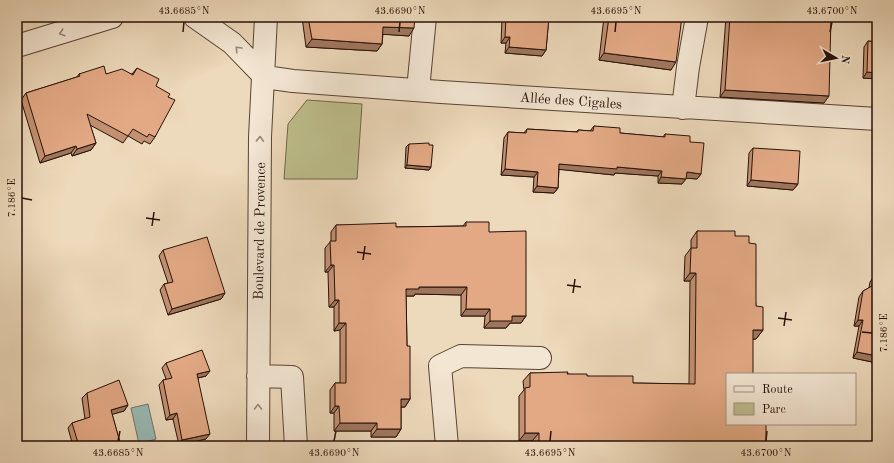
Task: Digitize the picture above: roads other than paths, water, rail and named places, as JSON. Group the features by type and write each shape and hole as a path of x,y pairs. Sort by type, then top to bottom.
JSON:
{"street":[{"path":"17,46 112,17"},
{"path":"195,17 232,43 265,77"},
{"name":"Boulevard de Provence","path":"258,446 260,137 265,77 266,17"},
{"path":"418,90 425,17"},
{"path":"683,108 688,67 698,17"},
{"name":"Allée des Cigales","path":"265,77 418,90 683,108 877,119"},
{"path":"447,446 440,366 461,356 540,358"},
{"path":"258,376 292,377 296,446"}],"water":[{"path":"148,404 156,439 139,444 131,408"}]}
